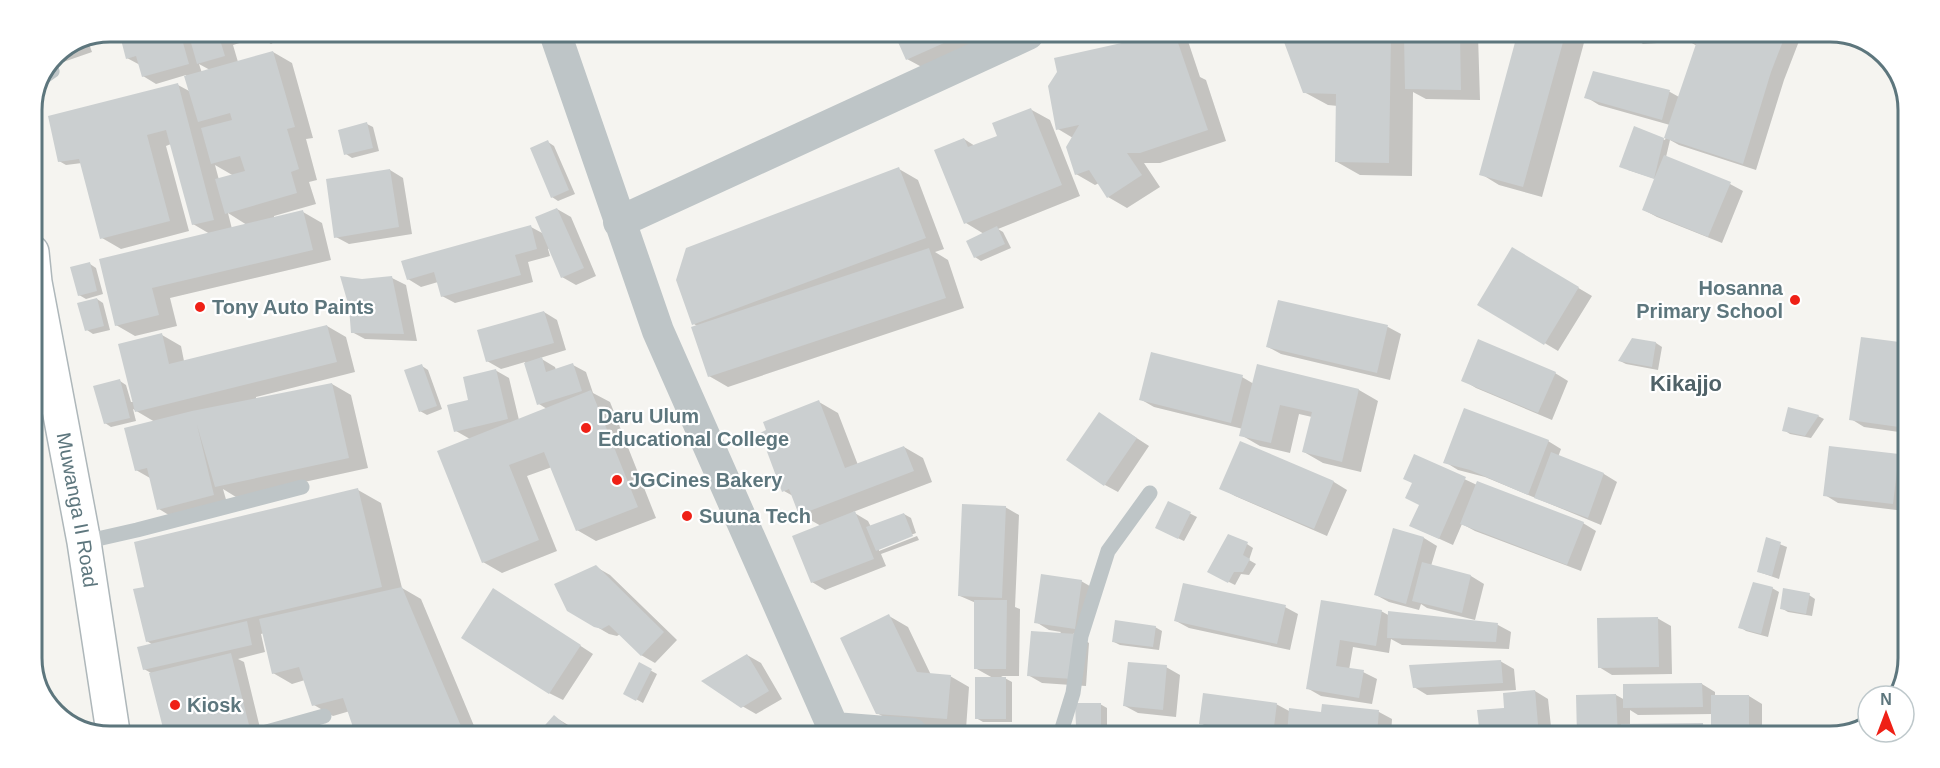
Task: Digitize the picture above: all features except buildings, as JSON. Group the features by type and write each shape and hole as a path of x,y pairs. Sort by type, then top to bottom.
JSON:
{"street":[{"path":"558,42 658,331 833,726"},
{"path":"619,222 1011,42"},
{"name":"Muwanga II Road","path":"42,320 84,542 111,726"}],"lane":[{"path":"84,542 302,487"},
{"path":"1063,726 1073,693 1081,636 1108,551 1150,493"},
{"path":"288,726 324,716"}],"place":[{"name":"Hosanna Primary School","path":"1795,300"},
{"name":"Tony Auto Paints","path":"200,307"},
{"name":"Daru Ulum Educational College","path":"586,428"},
{"name":"JGCines Bakery","path":"617,480"},
{"name":"Suuna Tech","path":"687,516"},
{"name":"Kiosk","path":"175,705"}],"district":[{"name":"Kikajjo","path":"1686,383"}]}
